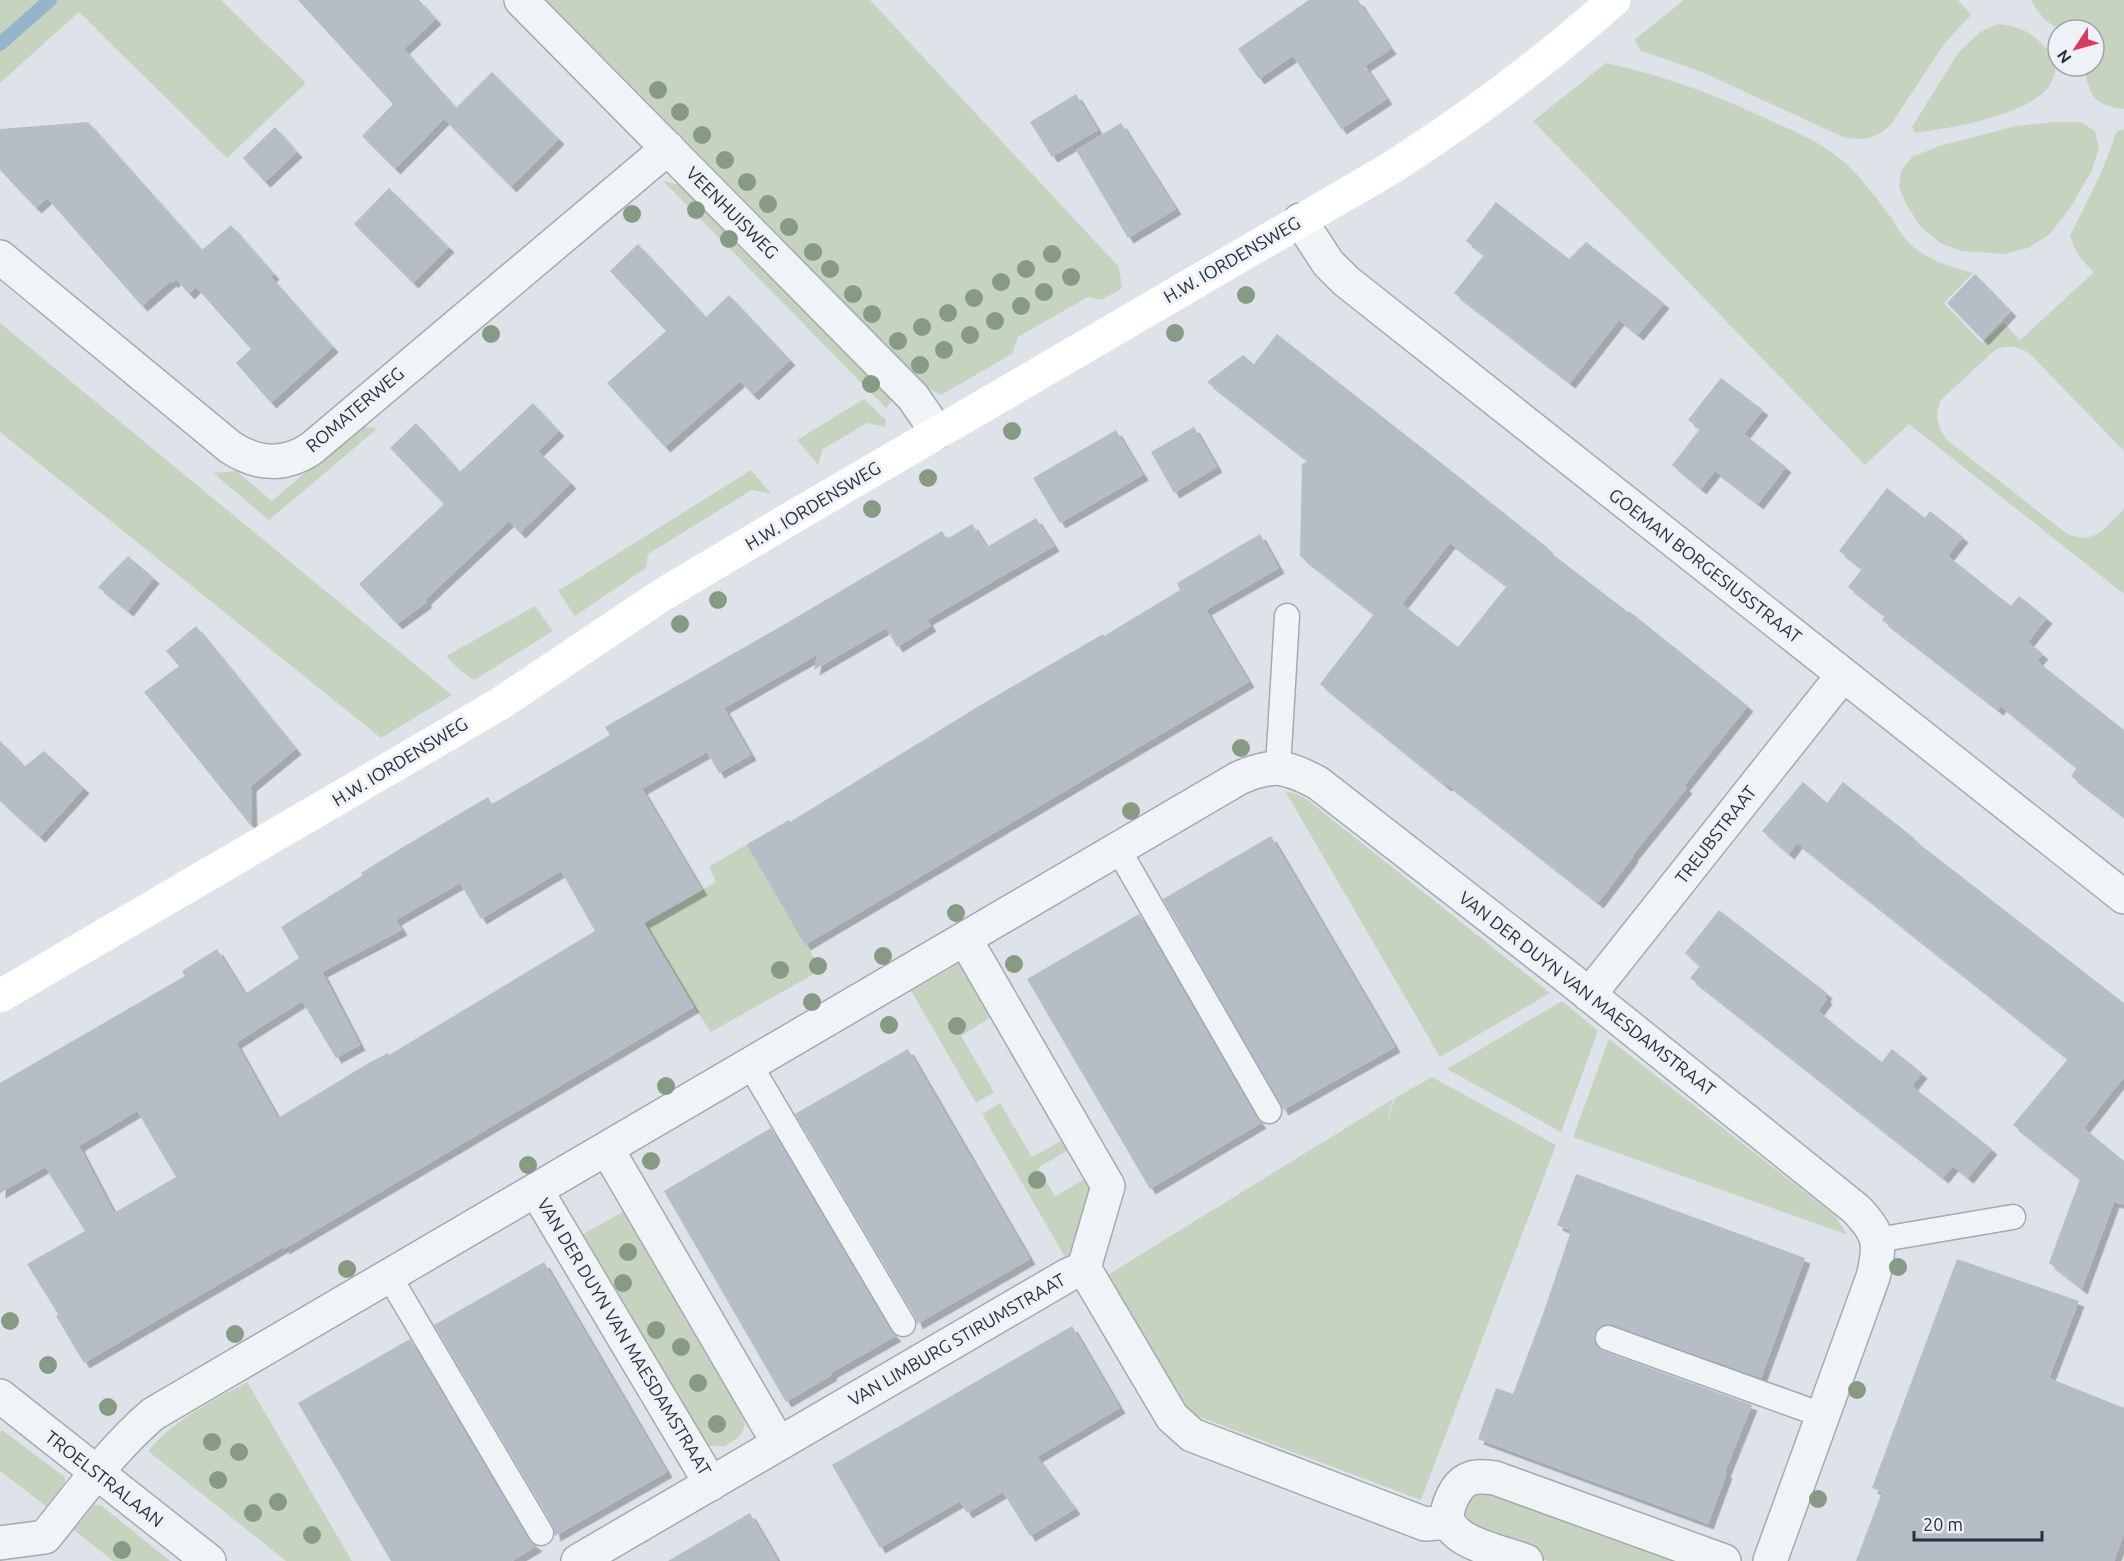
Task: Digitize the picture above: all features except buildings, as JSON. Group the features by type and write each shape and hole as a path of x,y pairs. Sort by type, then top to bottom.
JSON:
{"main road":[{"name":"H.W. IORDENSWEG","path":"0,996 501,703 662,596 937,432 1391,168 1455,127 1518,81 1614,0"}],"street":[{"name":"VEENHUISWEG","path":"521,0 913,397 937,432"},
{"name":"ROMATERWEG","path":"0,257 241,454 262,462 285,461 312,448 668,148"},
{"name":"GOEMAN BORGESIUSSTRAAT","path":"1300,220 1328,263 1346,281 2124,897"},
{"name":"TREUBSTRAAT","path":"1589,995 1842,675"},
{"name":"VAN DER DUYN VAN MAESDAMSTRAAT","path":"0,1543 45,1537 97,1473 153,1414 1239,778 1260,768 1278,768 1298,772 1318,783 1589,995 1856,1209 1871,1224 1877,1240"},
{"path":"965,939 1108,1186 1083,1268"},
{"path":"607,1149 779,1444"},
{"name":"VAN DER DUYN VAN MAESDAMSTRAAT","path":"536,1190 711,1484"},
{"path":"1770,1561 1873,1277 1877,1259 1877,1240"},
{"name":"VAN LIMBURG STIRUMSTRAAT","path":"578,1561 1083,1268 1172,1417 1192,1435 1425,1524 1448,1522"},
{"name":"TROELSTRALAAN","path":"0,1396 209,1561"},
{"path":"1526,1561 1457,1534 1448,1522 1448,1511 1457,1488 1467,1480 1480,1477 1495,1478 1724,1561"}],"lane":[{"path":"1278,768 1287,616"},
{"path":"1118,849 1269,1111"},
{"path":"750,1065 903,1324"},
{"path":"1877,1240 2013,1217"},
{"path":"389,1276 541,1533"},
{"path":"1608,1338 1822,1415"}],"green space":[{"path":"0,0 221,0 306,83 227,158 79,12 0,83"},
{"path":"540,0 870,0 1119,267 1122,288 1102,300 1088,297 1018,337 1012,354 941,395 920,384"},
{"path":"1684,0 1958,0 1971,15 1944,44 1890,126 1873,137 1857,139 1843,137 1702,72 1641,51 1634,40"},
{"path":"2031,0 2124,0 2124,109 2105,105 2094,97 2086,78 2106,78 2106,18 2046,18 2046,20"},
{"path":"1998,24 2014,27 2037,39 2046,48 2046,78 2053,78 2049,87 2022,107 2004,114 1986,120 1915,133 1912,127 1958,53 1980,32"},
{"path":"1606,63 1650,74 1715,96 1801,135 1831,152 1861,179 1915,248 1938,262 1973,273 1944,303 1982,343 2004,323 2020,340 2094,272 2079,256 2070,236 2102,171 2117,131 2124,129 2124,451 2029,353 2012,347 1995,350 1941,400 1937,416 1947,440 2066,533 2084,538 2091,536 2105,528 2124,509 2124,594 1909,424 1865,465 1533,121"},
{"path":"2080,122 2095,131 2099,148 2092,170 2072,205 2050,234 2028,248 2004,254 1961,251 1940,243 1920,226 1899,188 1901,171 1912,157 1939,146 2016,126"},
{"path":"663,181 677,184 688,190 888,394 891,402 886,408"},
{"path":"0,323 452,695 381,738 0,432"},
{"path":"864,399 886,420 886,427 867,423 823,449 818,465 797,440"},
{"path":"359,426 378,428 269,520 213,473 236,471 272,501"},
{"path":"751,470 771,494 752,490 648,554 646,568 575,616 558,591"},
{"path":"535,606 553,631 474,680 446,656"},
{"path":"1285,791 1297,794 1309,801 1550,993 1440,1057"},
{"path":"749,843 821,970 711,1032 635,909 684,900 716,882 709,867"},
{"path":"959,963 991,1017 961,1036 994,1092 976,1103 906,982 920,986"},
{"path":"1562,1001 1598,1031 1561,1132 1447,1069"},
{"path":"1609,1039 1834,1215 1848,1235 1573,1137"},
{"path":"1432,1077 1556,1145 1421,1500 1189,1413 1106,1276 1393,1099 1386,1125 1395,1098"},
{"path":"1000,1103 1032,1157 1063,1140 1068,1150 1038,1168 1055,1196 1085,1179 1091,1189 1074,1252 1065,1257 982,1114"},
{"path":"626,1210 743,1410 745,1425 739,1437 725,1446 708,1446 695,1438 578,1237"},
{"path":"247,1382 352,1561 286,1561 148,1451 182,1420"},
{"path":"2,1430 65,1477 65,1486 47,1507 0,1471 0,1432"},
{"path":"1486,1490 1692,1561 1548,1561 1482,1537 1466,1522 1464,1513 1469,1502 1476,1494"},
{"path":"94,1505 101,1505 170,1561 113,1561 74,1530"}],"waterway":[{"path":"0,44 50,0"}]}
